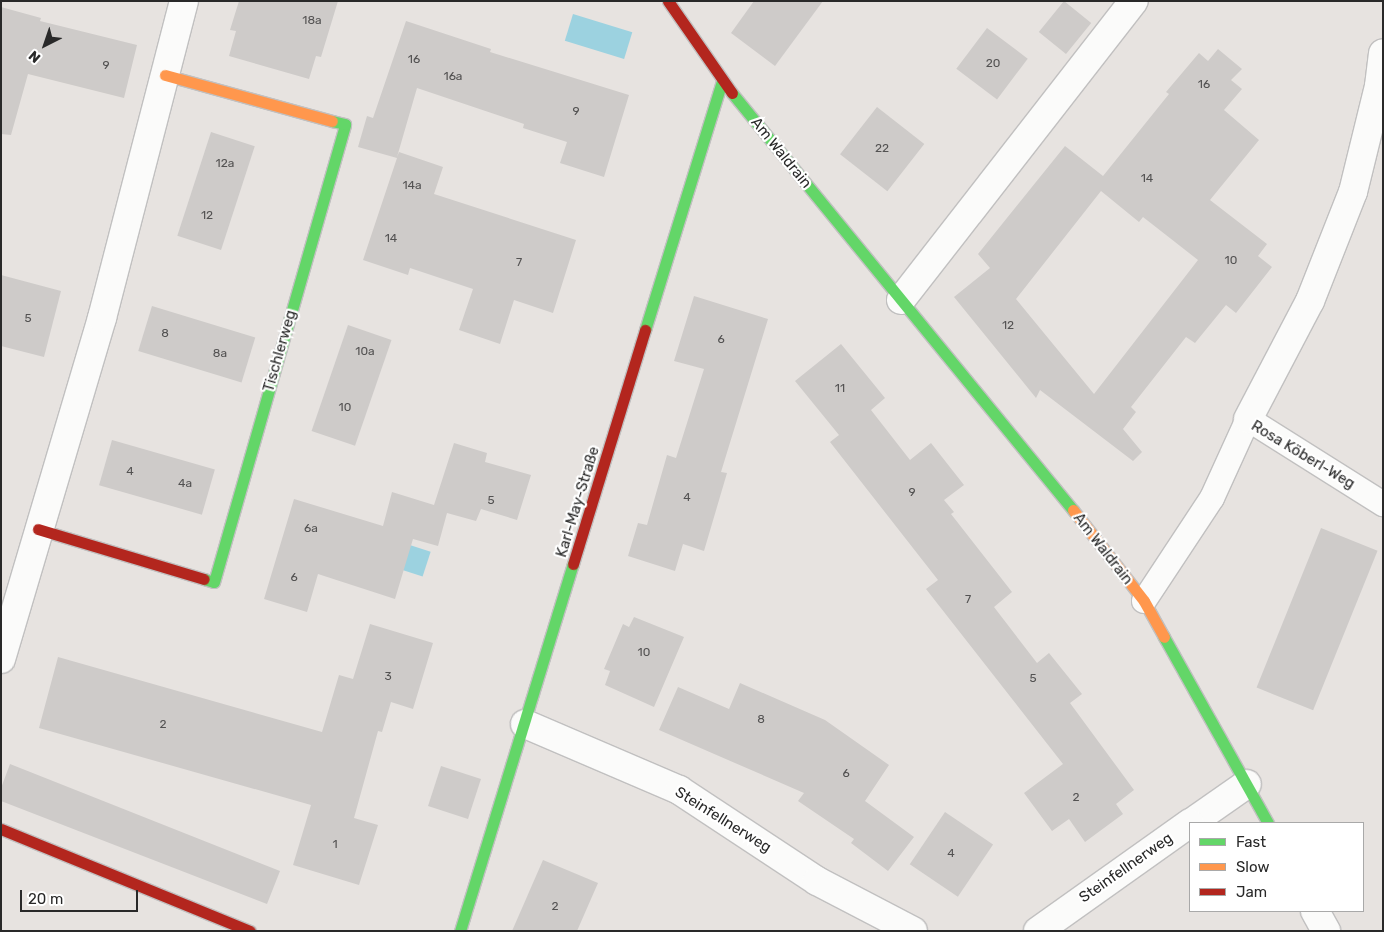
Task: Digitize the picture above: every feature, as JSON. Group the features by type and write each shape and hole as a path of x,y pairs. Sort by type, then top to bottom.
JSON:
{"street":[{"path":"1,658 102,318 184,1"},
{"name":"Am Waldrain","path":"668,1 722,81 1089,529 1144,601 1267,822"},
{"path":"901,300 1134,1"},
{"path":"1248,419 1310,301 1353,192 1379,86 1383,53"},
{"name":"Tischlerweg","path":"38,529 214,582 345,124 165,75"},
{"name":"Karl-May-Straße","path":"460,931 722,81"},
{"name":"Steinfellnerweg","path":"525,724 679,790 817,881 913,931"},
{"name":"Steinfellnerweg","path":"1191,822 1246,784"},
{"name":"Steinfellnerweg","path":"1038,931 1189,824"},
{"path":"1,829 250,931"},
{"path":"1316,912 1326,931"}],"lane":[{"name":"Rosa Köberl-Weg","path":"1144,601 1212,498 1248,419 1383,504"}],"water":[{"path":"573,14 632,32 624,59 565,41"},
{"path":"385,537 431,552 423,577 377,562"}],"building":[{"path":"239,1 338,1 321,57 316,56 309,79 229,56 236,31 230,30"},
{"path":"754,1 823,1 775,66 731,33"},
{"path":"1064,1 1091,23 1066,54 1039,32"},
{"path":"1,7 41,18 40,21 137,45 124,98 28,74 11,135 1,134"},
{"path":"406,21 491,49 490,52 629,95 604,177 560,163 567,142 523,128 524,124 417,88 397,157 399,152 443,167 434,194 576,240 553,313 514,300 500,344 459,330 473,289 410,268 408,275 363,260 397,158 358,147 367,116 373,118"},
{"path":"987,28 1028,59 997,99 956,69"},
{"path":"1218,49 1242,69 1231,80 1242,89 1224,110 1259,140 1210,200 1267,244 1258,256 1272,267 1236,313 1226,305 1195,343 1186,337 1131,407 1136,412 1123,429 1142,452 1133,461 1040,390 1036,398 954,297 990,268 978,254 1065,146 1103,176 1169,94 1166,92 1199,53 1208,61","holes":["1101,191 1139,222 1143,217 1198,260 1094,394 1016,299"]},
{"path":"877,107 924,144 887,191 840,154"},
{"path":"211,132 255,146 221,250 177,236"},
{"path":"1,275 61,291 44,357 1,346"},
{"path":"694,296 768,319 721,472 727,473 704,551 683,544 675,571 628,556 638,523 647,525 667,455 676,458 704,369 674,361"},
{"path":"152,306 255,338 242,383 138,351"},
{"path":"348,325 391,340 355,446 312,431"},
{"path":"841,344 885,398 871,410 910,460 931,443 964,485 944,500 954,512 951,514 1012,592 994,607 1037,663 1049,653 1082,694 1070,703 1134,790 1116,804 1123,814 1085,842 1069,819 1052,831 1024,793 1063,764 926,589 938,580 830,442 839,435 795,381"},
{"path":"112,440 215,469 202,515 99,485"},
{"path":"454,443 487,453 485,462 531,475 517,520 481,509 476,521 447,513 438,546 413,539 395,599 318,574 307,612 264,599 294,499 383,526 392,492 434,505"},
{"path":"1321,528 1378,551 1313,710 1257,687"},
{"path":"634,617 684,637 654,707 605,685 610,671 604,669 623,624 629,627"},
{"path":"370,624 433,643 413,709 391,702 382,732 378,731 354,818 378,825 359,885 293,865 311,805 39,728 58,657 322,732 339,675 353,679"},
{"path":"740,683 825,720 889,765 865,801 914,837 888,871 851,843 854,839 798,801 804,793 659,730 678,687 729,709"},
{"path":"10,764 280,871 267,904 1,801 1,788"},
{"path":"441,766 481,779 468,819 428,806"},
{"path":"945,812 993,844 958,897 910,864"},
{"path":"543,860 598,883 577,931 512,931"}],"traffic: fast":[{"path":"645,330 722,81"},
{"path":"732,93 1073,510"},
{"path":"204,579 214,582 345,124 332,121"},
{"path":"460,931 573,564"},
{"path":"1164,637 1267,822"}],"traffic: slow":[{"path":"165,75 332,121"},
{"path":"1073,510 1144,601 1164,637"}],"traffic: jam":[{"path":"668,1 732,93"},
{"path":"573,564 645,330"},
{"path":"38,529 204,579"},
{"path":"1,829 250,931"}]}
